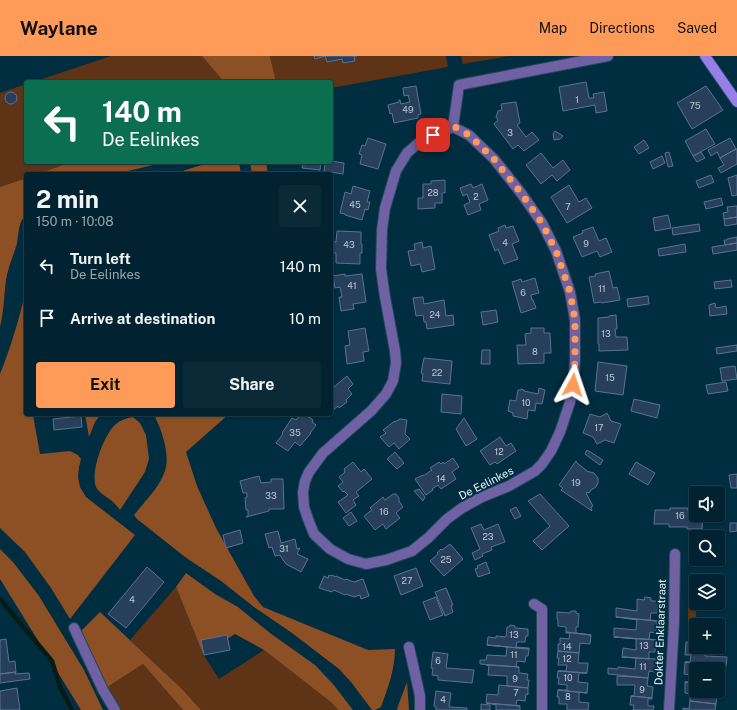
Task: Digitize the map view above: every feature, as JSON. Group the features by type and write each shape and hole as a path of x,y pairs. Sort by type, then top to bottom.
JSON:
{"street":[{"path":"453,126 459,85 608,56"},
{"path":"705,56 737,102"},
{"name":"De Eelinkes","path":"453,126 469,135 494,159 542,223 556,251 570,292 575,320 575,360 570,402 560,432 551,451 535,471 509,486 482,497 462,508 447,518 428,538 412,551 386,560 366,564 348,559 330,550 314,534 304,507 303,492 305,481 309,472 323,453 371,411 386,394 393,381 396,363 395,351 385,298 382,269 382,230 385,208 396,171 407,152 422,139 453,126"},
{"name":"Dokter Enklaarstraat","path":"669,710 674,623 675,554"},
{"path":"534,604 542,608 542,710"},
{"path":"74,628 103,690 116,710"},
{"path":"409,647 420,696 420,710"}],"shaded area":[{"path":"111,56 202,56 222,80 39,80"},
{"path":"202,56 270,56 276,80 222,80"},
{"path":"270,56 446,56 448,67 333,88 333,80 276,80"},
{"path":"461,56 509,56 463,64"},
{"path":"24,85 24,164 65,164 43,172 24,172 24,179 0,187 0,93"},
{"path":"65,164 158,164 124,172 43,172"},
{"path":"205,164 239,164 241,172 179,172"},
{"path":"250,164 266,164 268,172 252,172"},
{"path":"24,179 24,216 20,224 17,243 7,275 0,327 0,187"},
{"path":"24,299 24,416 33,416 40,454 70,451 78,455 81,459 78,477 80,487 86,497 135,535 70,619 51,588 25,552 0,528 0,374"},
{"path":"85,416 100,416 95,422 89,437"},
{"path":"155,416 227,416 186,452 197,486 216,528 254,596 263,607 368,650 395,649 389,686 381,707 372,710 339,669 221,581 185,557 137,519 134,515 159,483 165,471 167,456 161,431"},
{"path":"133,417 140,423 146,435 149,459 145,472 120,510 112,501 97,489 95,472 99,454 111,429 120,421"},
{"path":"0,549 13,562 39,596 84,670 103,710 81,710 0,579"},
{"path":"186,573 215,594 238,607 270,633 315,665 333,684 353,710 338,710 332,703 264,650 235,634 203,654 176,587"},
{"path":"176,587 203,654 219,679 264,650 332,703 338,710 201,710 182,689 130,640"},
{"path":"689,598 689,610 696,610 696,618 689,618 688,630"},
{"path":"100,612 182,689 201,710 183,710 143,664 103,690 80,632"},
{"path":"143,664 183,710 118,710 106,688"},
{"path":"407,682 409,710 397,710 398,706"}],"building":[{"path":"314,56 325,56 315,59"},
{"path":"325,56 354,56 355,61 343,63 342,59 327,62"},
{"path":"586,82 589,98 594,98 593,94 604,92 607,111 596,113 595,105 563,111 559,87"},
{"path":"416,86 421,114 418,115 418,118 394,123 392,113 390,114 388,105 399,102 399,100 401,104 410,102 408,95 404,96 403,88"},
{"path":"706,86 723,110 692,129 677,103"},
{"path":"9,92 13,92 17,98 13,104 9,104 5,100 5,96"},
{"path":"516,102 520,123 517,125 526,137 532,132 539,140 524,151 518,145 513,149 494,124 498,120 496,117 498,111 502,110 501,104"},
{"path":"706,129 715,144 693,156 685,141"},
{"path":"555,131 563,136 560,139 554,140 553,134"},
{"path":"368,138 386,144 378,169 360,164 362,155 359,154 362,145 365,146"},
{"path":"730,138 736,149 720,158 717,152 711,156 708,150"},
{"path":"644,140 649,148 639,154 634,147"},
{"path":"736,149 737,164 721,173 718,168 724,165 720,158"},
{"path":"669,152 673,166 668,167 665,153"},
{"path":"701,152 705,158 697,162 693,156"},
{"path":"541,153 553,168 563,160 570,170 557,181 552,175 541,184 526,165"},
{"path":"662,156 665,163 653,169 650,162"},
{"path":"333,161 344,163 343,174 324,171 325,164 333,164"},
{"path":"303,164 321,164 320,170 302,168"},
{"path":"711,175 714,182 699,188 696,181"},
{"path":"737,175 737,195 732,196 728,178"},
{"path":"445,180 445,193 442,193 442,203 435,203 435,208 418,209 418,198 423,198 423,184 431,184 431,181"},
{"path":"471,184 473,188 482,184 488,200 479,204 481,210 468,215 464,205 470,202 467,194 463,196 460,188"},
{"path":"569,185 579,202 586,198 592,208 567,223 551,197"},
{"path":"353,186 370,191 367,202 370,202 368,210 365,209 362,220 340,213 345,192 351,194"},
{"path":"721,198 723,205 706,209 704,202"},
{"path":"737,206 737,217 724,219 723,213 728,212 727,207"},
{"path":"668,215 671,228 655,231 653,218"},
{"path":"737,217 737,224 725,226 724,219"},
{"path":"699,224 700,231 673,235 672,228"},
{"path":"505,225 506,228 513,226 519,241 512,244 518,259 504,264 498,249 495,251 489,235 499,231 498,228"},
{"path":"593,227 599,241 606,238 612,252 600,257 597,251 582,257 573,237 583,233 582,231"},
{"path":"337,231 361,232 362,253 360,253 360,264 336,263 336,253 333,253 333,242 336,242"},
{"path":"737,237 737,243 725,245 724,240"},
{"path":"422,242 423,248 431,246 435,269 422,272 420,264 411,266 408,251 415,250 414,244"},
{"path":"737,243 737,250 713,254 712,247"},
{"path":"685,244 686,252 659,256 658,249"},
{"path":"609,271 613,288 617,287 620,300 594,303 589,277"},
{"path":"345,274 345,276 362,274 366,302 353,304 354,309 341,311 339,297 342,297 340,287 335,288 333,276"},
{"path":"535,278 539,293 531,295 536,308 521,313 512,282 521,279 522,282"},
{"path":"731,280 732,287 715,289 714,282"},
{"path":"648,296 649,304 628,307 627,299"},
{"path":"423,297 424,304 444,300 446,316 453,315 454,325 427,329 423,315 416,316 413,298"},
{"path":"715,303 716,308 726,306 727,314 710,316 709,305"},
{"path":"496,310 498,322 483,325 481,312"},
{"path":"616,315 616,337 627,337 628,350 599,351 598,318"},
{"path":"365,328 369,351 363,352 364,361 347,364 345,346 350,345 348,331"},
{"path":"531,328 544,328 544,333 550,333 551,353 544,353 544,363 518,364 517,345 526,345 525,334 531,333"},
{"path":"737,345 737,351 717,354 716,348"},
{"path":"482,350 490,350 490,364 481,364"},
{"path":"424,358 452,361 450,384 422,381 423,374 421,373"},
{"path":"598,362 627,366 623,395 595,391"},
{"path":"735,366 737,379 722,381 720,368"},
{"path":"347,376 353,384 348,389 352,394 346,400 347,402 333,410 333,386 334,387"},
{"path":"726,382 728,391 708,394 706,385"},
{"path":"539,388 545,390 542,404 536,403 535,411 528,410 527,419 513,416 513,413 508,411 510,400 516,401 518,390 521,389 538,394"},
{"path":"442,394 462,396 461,414 441,412"},
{"path":"634,399 660,405 657,418 631,411"},
{"path":"607,413 611,421 621,424 614,443 605,440 597,444 593,437 583,433 590,414 600,417"},
{"path":"81,416 82,427 54,430 53,419"},
{"path":"299,416 307,416 313,420 312,422 316,425 300,446 295,442 288,451 276,443 292,418 296,420"},
{"path":"464,418 477,439 466,446 456,429"},
{"path":"400,419 407,420 405,434 410,439 399,449 394,443 389,447 380,437 386,433 383,430"},
{"path":"500,437 506,446 511,443 516,451 497,464 495,462 490,465 480,451"},
{"path":"587,450 603,460 600,465 585,454"},
{"path":"395,452 404,463 397,469 387,459"},
{"path":"453,458 459,467 452,472 456,479 441,489 438,485 426,495 415,479 432,470 430,468 439,462 441,464 443,462 444,464"},
{"path":"576,461 586,471 594,473 598,478 596,487 589,493 586,493 593,506 591,507 592,511 561,490 563,488 559,485"},
{"path":"353,462 361,472 364,469 372,479 356,492 359,496 353,500 356,505 346,513 338,502 348,495 338,486 343,482 339,477 345,472 344,469"},
{"path":"636,462 655,473 648,485 629,474"},
{"path":"737,474 737,488 731,488 729,475"},
{"path":"259,476 261,483 271,482 271,479 283,479 284,509 269,509 269,511 246,517 248,516 245,498 247,497 247,493 243,493 240,481"},
{"path":"419,489 425,497 423,501 414,491"},
{"path":"393,494 396,494 403,507 396,513 400,518 386,529 383,524 375,530 364,516 372,510 370,508 383,497 385,500"},
{"path":"540,494 569,526 542,550 533,541 550,526 528,501"},
{"path":"516,507 521,516 515,519 510,510"},
{"path":"670,508 688,508 689,522 702,522 702,529 669,527 669,524 654,524 655,510 670,510"},
{"path":"351,512 357,521 349,526 343,518"},
{"path":"730,523 737,523 737,531 730,532"},
{"path":"481,524 484,530 498,524 505,542 491,547 492,550 482,554 483,556 475,560 472,553 480,549 471,528"},
{"path":"240,530 243,543 226,548 223,535"},
{"path":"278,531 281,543 295,539 297,549 300,548 297,554 308,559 301,572 286,564 280,555 275,556 272,547 269,548 265,534"},
{"path":"450,544 463,559 444,576 430,561 441,549 442,550"},
{"path":"486,562 490,573 478,577 475,569 478,568 477,566"},
{"path":"147,567 164,582 126,628 108,614"},
{"path":"416,568 423,586 401,595 394,576"},
{"path":"329,575 354,582 363,579 369,596 361,599 360,595 354,597 334,590 332,592 319,588 324,576 328,578"},
{"path":"446,588 453,605 451,606 453,612 445,616 435,592"},
{"path":"436,597 443,615 430,620 423,602"},
{"path":"645,597 651,598 651,601 658,601 657,613 651,613 650,620 657,621 616,617 616,608 637,611 637,599 644,600"},
{"path":"571,611 576,611 576,613 579,614 576,633 591,635 566,632 566,627 558,626 557,612 570,613"},
{"path":"616,617 657,621 656,633 650,632 649,639 656,640 614,637 614,628 636,630 637,620"},
{"path":"510,625 515,626 515,628 528,629 528,636 526,636 525,642 517,642 516,647 529,649 487,645 488,637 506,637 507,627"},
{"path":"566,632 591,635 590,644 580,643 579,653 558,651 560,638 569,639 570,633"},
{"path":"227,635 230,650 204,655 201,640"},
{"path":"614,637 656,640 655,652 649,652 649,659 622,657 623,648 636,650 636,639"},
{"path":"6,639 9,662 15,661 16,672 0,674 0,640"},
{"path":"686,642 689,642 689,654 705,654 705,656 727,657 726,666 725,662 690,662 691,655 685,655"},
{"path":"487,645 529,649 528,656 526,656 525,662 517,661 516,667 480,664 480,660 486,660 487,655 506,656 507,647"},
{"path":"558,651 579,653 578,663 588,663 587,673 558,671 566,671 567,665 558,665"},
{"path":"433,652 448,654 446,668 474,670 472,683 438,680 438,676 432,675 433,668 431,668"},
{"path":"622,657 656,659 655,672 649,671 648,678 608,674 608,668 618,669 618,667 635,669 636,658"},
{"path":"685,662 689,662 689,675 684,674"},
{"path":"489,665 519,667 519,673 528,674 528,688 507,686 507,676 488,675"},
{"path":"558,671 587,673 579,673 578,682 588,683 587,693 558,690 567,690 567,685 558,684"},
{"path":"16,672 15,674 29,673 30,679 0,683 0,674"},
{"path":"617,676 648,678 647,686 653,687 652,698 631,696 634,696 635,685 617,685"},
{"path":"685,682 689,682 689,694 685,693"},
{"path":"499,685 528,688 528,695 526,694 525,701 517,700 516,705 520,706 486,703 487,694 498,695"},
{"path":"17,688 20,710 0,710 0,691"},
{"path":"558,690 579,692 579,702 589,703 588,710 567,710 567,704 559,704 559,697 557,697"},
{"path":"436,691 451,693 449,707 467,708 467,710 436,710 436,707 434,706"},
{"path":"631,696 652,698 648,699 648,706 654,706 653,710 633,710 634,705 630,705"},
{"path":"690,698 717,698 716,704 690,701"},
{"path":"690,701 716,704 715,710 683,710 683,708 689,709"},
{"path":"486,703 520,706 520,710 496,710 496,705"},
{"path":"481,704 490,705 490,710 481,710"}],"waterway":[{"path":"0,599 52,661 60,687 72,710"}],"route":[{"path":"433,135 453,126 469,135 494,159 542,223 556,251 570,292 575,320 575,360 573,385"}]}
